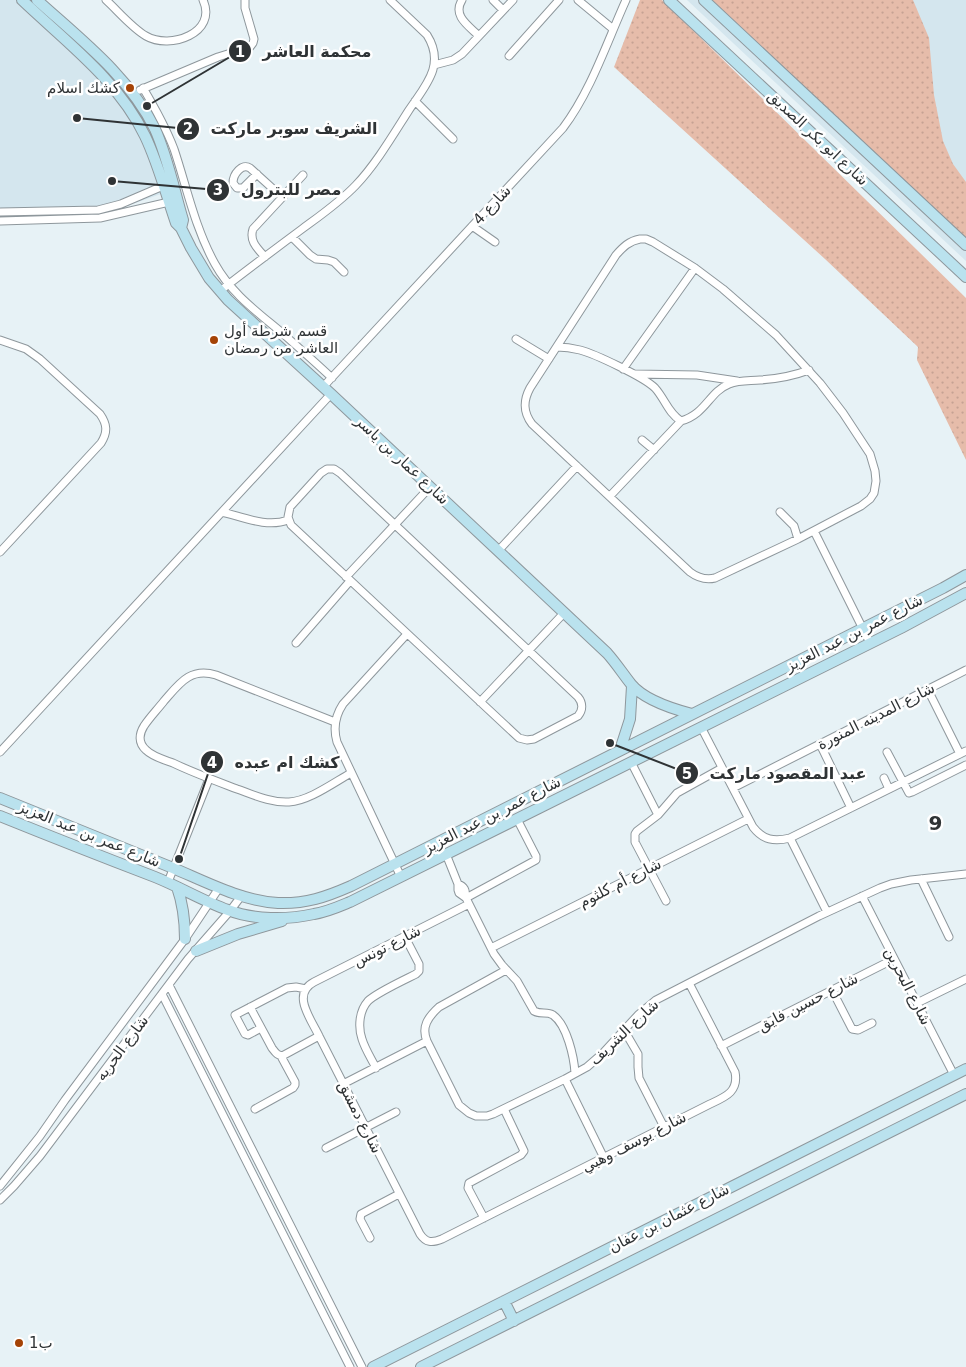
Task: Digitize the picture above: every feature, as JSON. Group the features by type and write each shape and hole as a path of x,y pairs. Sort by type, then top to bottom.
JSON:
{"street":[{"name":"شارع عمار بن ياسر","path":"22,0 98,71 129,108 151,150 176,223 181,228 204,270 220,291 614,660 632,686 661,704 692,714"},
{"name":"شارع عمار بن ياسر","path":"37,0 120,76 144,110 162,146 183,220 181,228"},
{"path":"106,0 138,30 147,37 157,41 177,41 201,27 206,14 203,0"},
{"path":"132,93 218,57 250,47 254,39 245,8 245,0"},
{"path":"220,291 334,205 357,184 381,153 432,74 434,50 431,42 390,0"},
{"path":"462,0 458,7 458,13 479,36"},
{"path":"493,0 503,10"},
{"path":"434,65 444,64 462,54 513,0"},
{"path":"509,56 559,0"},
{"path":"578,0 614,28"},
{"name":"شارع 4","path":"0,752 222,512 327,391 332,378 555,138 587,91 626,0"},
{"name":"شارع ابو بكر الصديق","path":"669,0 966,277"},
{"name":"شارع ابو بكر الصديق","path":"704,0 966,245"},
{"path":"143,88 161,120 173,147 208,250 228,284 244,302 332,378"},
{"path":"415,101 453,139"},
{"path":"151,150 162,146"},
{"path":"257,174 282,197"},
{"path":"265,257 252,240 251,234 253,229 303,175"},
{"path":"0,212 111,208 163,186"},
{"path":"0,221 87,219 112,216 169,202"},
{"path":"111,208 112,216"},
{"path":"472,226 495,242"},
{"path":"292,237 310,256 334,262 344,272"},
{"path":"646,239 695,268 758,318 808,370 838,406 866,448 874,466 876,481 874,493 866,503 798,539 719,577 711,579 703,578 690,572 532,424 525,410 527,394 616,255 626,244 646,239"},
{"path":"623,369 695,268"},
{"path":"516,338 549,359"},
{"path":"0,340 26,349 40,359 100,414 107,429 101,443 0,552"},
{"path":"557,347 582,350 646,380 660,394 671,412 681,421"},
{"path":"610,496 681,421 696,414 721,388 730,383 792,375 808,370"},
{"path":"632,374 675,374 740,381"},
{"path":"642,440 654,450"},
{"path":"498,551 577,466"},
{"path":"330,469 337,471 395,525 580,699 582,710 578,716 534,739 519,738 294,528 288,520 288,510 321,473 330,469"},
{"path":"296,643 348,579 430,487"},
{"path":"222,512 266,523 280,523 288,520"},
{"path":"780,512 794,526 798,539"},
{"path":"814,531 870,643"},
{"name":"شارع عمر بن عبد العزيز","path":"0,798 219,888 264,902 309,902 331,894 394,864 966,575"},
{"name":"شارع عمر بن عبد العزيز","path":"0,816 172,885 230,911 255,917 297,917 314,914 331,910 401,877 702,728 966,593"},
{"path":"480,702 564,613"},
{"path":"401,877 337,742 335,722 343,704 407,634"},
{"name":"شارع المدينه المنورة","path":"733,788 966,670"},
{"path":"335,722 212,674 203,673 190,676 179,684 145,724 141,731 140,741 148,752 209,779 266,799 281,802 291,802 308,797 351,773"},
{"path":"620,750 630,719 632,686"},
{"path":"702,728 755,830 765,838 778,840 790,838 963,752 928,690"},
{"path":"820,744 851,808"},
{"path":"887,752 908,792 911,793 966,765"},
{"path":"631,762 658,815"},
{"path":"666,901 635,842 635,834 639,828 658,815 680,791 722,768"},
{"path":"884,778 889,789"},
{"path":"185,939 184,917 172,885 174,868 209,779"},
{"name":"شارع تونس","path":"306,989 314,982 404,937 536,860 536,856 516,819"},
{"name":"شارع أم كلثوم","path":"492,948 748,819"},
{"path":"790,838 828,912"},
{"path":"446,854 458,884 464,887 466,900 506,970 517,981 534,1010 539,1013 553,1014 560,1023 570,1046 575,1074"},
{"name":"شارع الشريف","path":"427,1041 456,1100 463,1110 480,1116 493,1114 587,1067 598,1058 638,1015 656,1000 828,912 891,884 966,874"},
{"path":"921,879 949,937"},
{"name":"شارع الحريه","path":"0,1186 40,1136 185,939 219,888"},
{"name":"شارع الحريه","path":"0,1200 40,1156 162,994 242,895"},
{"name":"شارع البحرين","path":"862,896 954,1076"},
{"path":"196,951 238,934 297,917"},
{"path":"376,1068 362,1040 361,1014 364,1006 370,999 416,974 419,970 419,964 404,937"},
{"name":"شارع حسين فايق","path":"722,1046 894,959"},
{"path":"343,1084 427,1041 425,1025 434,1011 506,970"},
{"path":"917,1004 966,979"},
{"name":"شارع يوسف وهبي","path":"427,1241 438,1241 732,1092 736,1077 733,1068 690,983"},
{"path":"169,985 362,1367"},
{"path":"261,1028 248,1035 244,1034 234,1015 287,988 306,989"},
{"name":"شارع دمشق","path":"306,989 303,1003 399,1194 421,1236 427,1241"},
{"path":"832,990 852,1029 858,1030 872,1023"},
{"path":"162,994 350,1367"},
{"path":"250,1007 277,1054 283,1056 319,1036"},
{"path":"624,1030 638,1054 639,1078 664,1128"},
{"path":"254,1109 295,1086 295,1082 282,1058 283,1056"},
{"path":"202,1072 210,1067"},
{"name":"شارع عثمان بن عفان","path":"373,1367 966,1069"},
{"path":"566,1079 604,1158"},
{"path":"213,1094 222,1089"},
{"name":"شارع عثمان بن عفان","path":"421,1367 966,1094"},
{"path":"484,1218 468,1188 469,1183 521,1155 524,1151 504,1109"},
{"path":"326,1148 396,1112"},
{"path":"370,1238 360,1219 361,1214 399,1194"},
{"path":"308,1284 318,1280"},
{"path":"504,1301 514,1320"},
{"path":"320,1307 329,1302"}],"shaded area":[{"path":"0,0 30,0 119,84 135,104 178,188 118,209 91,214 0,216"},
{"path":"640,0 662,0 966,298 966,460 917,360 918,347 825,259 614,67"},
{"path":"687,0 966,0 966,261 748,57"},
{"path":"712,0 913,0 929,38 934,95 943,141 953,164 966,182 966,239"}],"place":[{"name":"كشك اسلام","path":"130,88"},
{"name":"محكمة العاشر","path":"147,106"},
{"name":"الشريف سوبر ماركت","path":"77,118"},
{"name":"مصر للبترول","path":"112,181"},
{"name":"قسم شرطة أول العاشر من رمضان","path":"214,340"},
{"name":"عبد المقصود ماركت","path":"610,743"},
{"name":"كشك ام عبده","path":"179,859"},
{"name":"ب1","path":"19,1343"}],"district":[{"name":"9","path":"936,823"}]}
